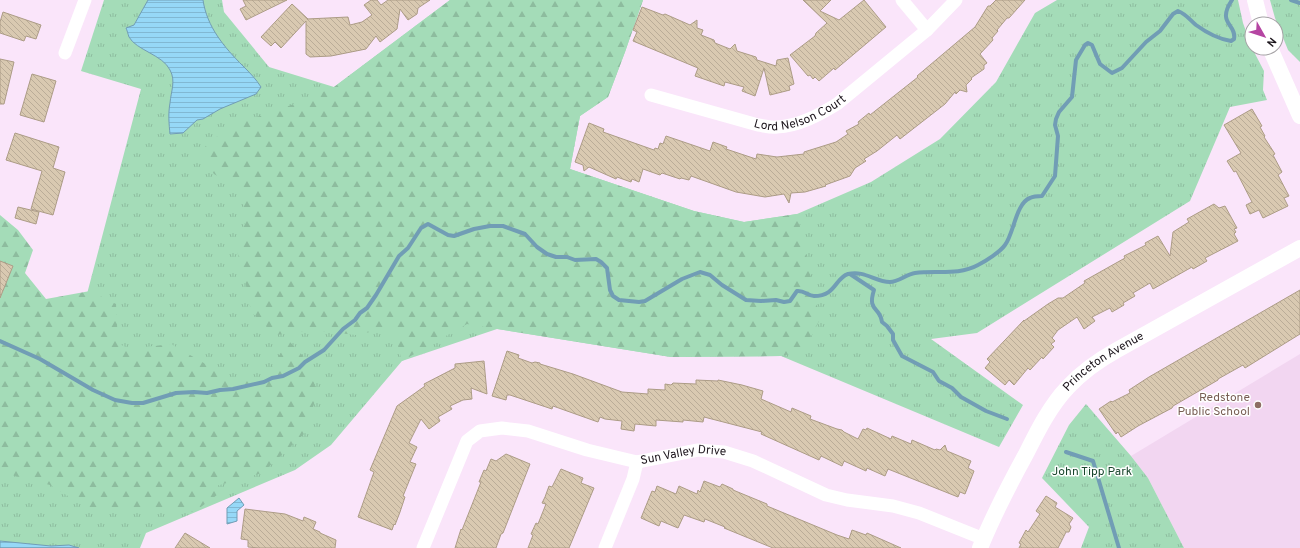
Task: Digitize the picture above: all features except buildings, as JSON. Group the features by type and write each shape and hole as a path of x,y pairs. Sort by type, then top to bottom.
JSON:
{"street":[{"path":"65,53 84,0"},
{"path":"902,0 927,30"},
{"name":"Lord Nelson Court","path":"651,96 758,125 777,128 805,121 821,114 837,104 927,30 956,0"},
{"path":"1254,0 1259,16"},
{"path":"1273,56 1300,116"},
{"name":"Princeton Avenue","path":"982,544 1003,498 1047,414 1076,379 1117,350 1300,248"},
{"name":"Sun Valley Drive","path":"423,548 467,441 480,431 502,428 528,431 587,450 637,462 698,450 724,452 753,461 826,495 847,500 893,506 919,513 982,544"},
{"path":"605,548 633,479 637,462"}],"shaded area":[{"name":"Redstone Public School","path":"1300,354 1300,548 1184,548 1148,478 1131,456"}],"green space":[{"path":"104,0 222,0 224,12 269,67 334,87 450,0 643,0 608,97 580,116 570,169 694,211 744,222 797,214 871,182 940,139 996,82 1035,13 1057,0 1238,0 1244,26 1244,56 1256,56 1264,71 1263,90 1267,100 1230,107 1190,201 977,333 931,339 1023,405 999,447 781,356 671,357 497,329 402,361 331,445 295,470 146,533 140,548 0,548 0,397 83,309 141,89 81,71"},
{"path":"450,0 643,0 608,97 580,116 570,169 694,211 744,222 797,214 820,319 812,335 795,353 781,356 671,357 467,324 402,361 393,327 356,335 312,330 276,335 251,312 245,280 237,251 245,222 242,190 214,174 200,156 208,142 240,123 294,104 334,87"},
{"path":"1270,0 1300,0 1300,62 1288,50 1284,40 1284,16 1274,16"},
{"path":"0,215 18,230 33,250 25,273 46,299 90,291 116,304 118,343 129,349 171,344 228,377 263,379 289,341 302,355 318,392 304,434 262,473 216,486 217,495 194,512 86,507 50,485 12,475 0,468"},
{"name":"John Tipp Park","path":"1086,404 1148,478 1184,548 1081,548 1089,527 1042,478 1069,425"}],"water":[{"path":"148,0 203,0 208,19 217,36 261,87 256,94 220,109 203,119 197,120 183,133 170,134 169,107 173,86 172,74 162,60 132,42 126,28 134,25"},
{"path":"239,498 244,505 237,511 237,521 227,524 227,508"},
{"path":"0,541 51,546 69,545 79,548 0,548"}],"waterway":[{"path":"0,341 40,359 93,390 115,400 132,403 143,403 176,393 207,393 264,382 272,378 283,376 299,368 305,362 324,350 343,329 367,308 399,256 408,248 421,228 428,224 448,235 454,236 474,229 490,226 503,226 525,234 537,247 547,254 556,257 567,257 575,260 596,259 607,268 610,290 613,296 619,300 639,302 645,301 682,279 700,272 710,275 722,285 746,300 776,300 784,302 790,301 797,291 802,291 814,296 827,293 840,279 848,274 860,274 890,282 915,273 955,272 963,270 978,265 989,259 1003,248 1008,240 1021,206 1025,201 1034,196 1042,196 1055,176 1058,136 1055,125 1056,119 1059,112 1072,97 1076,60 1085,45 1088,43 1092,45 1100,64 1112,73 1122,68 1146,42 1160,31 1173,14 1178,11 1208,33 1231,41 1234,39 1234,34 1226,19 1226,14 1232,0"},
{"path":"1291,0 1300,3"},
{"path":"850,274 874,290 872,297 873,306 879,313 882,322 893,334 893,340 902,356 933,372 939,381 952,388 961,397 986,411 1007,419"},
{"path":"1066,452 1093,461 1119,548"}],"place":[{"name":"Redstone Public School","path":"1258,405"}]}
